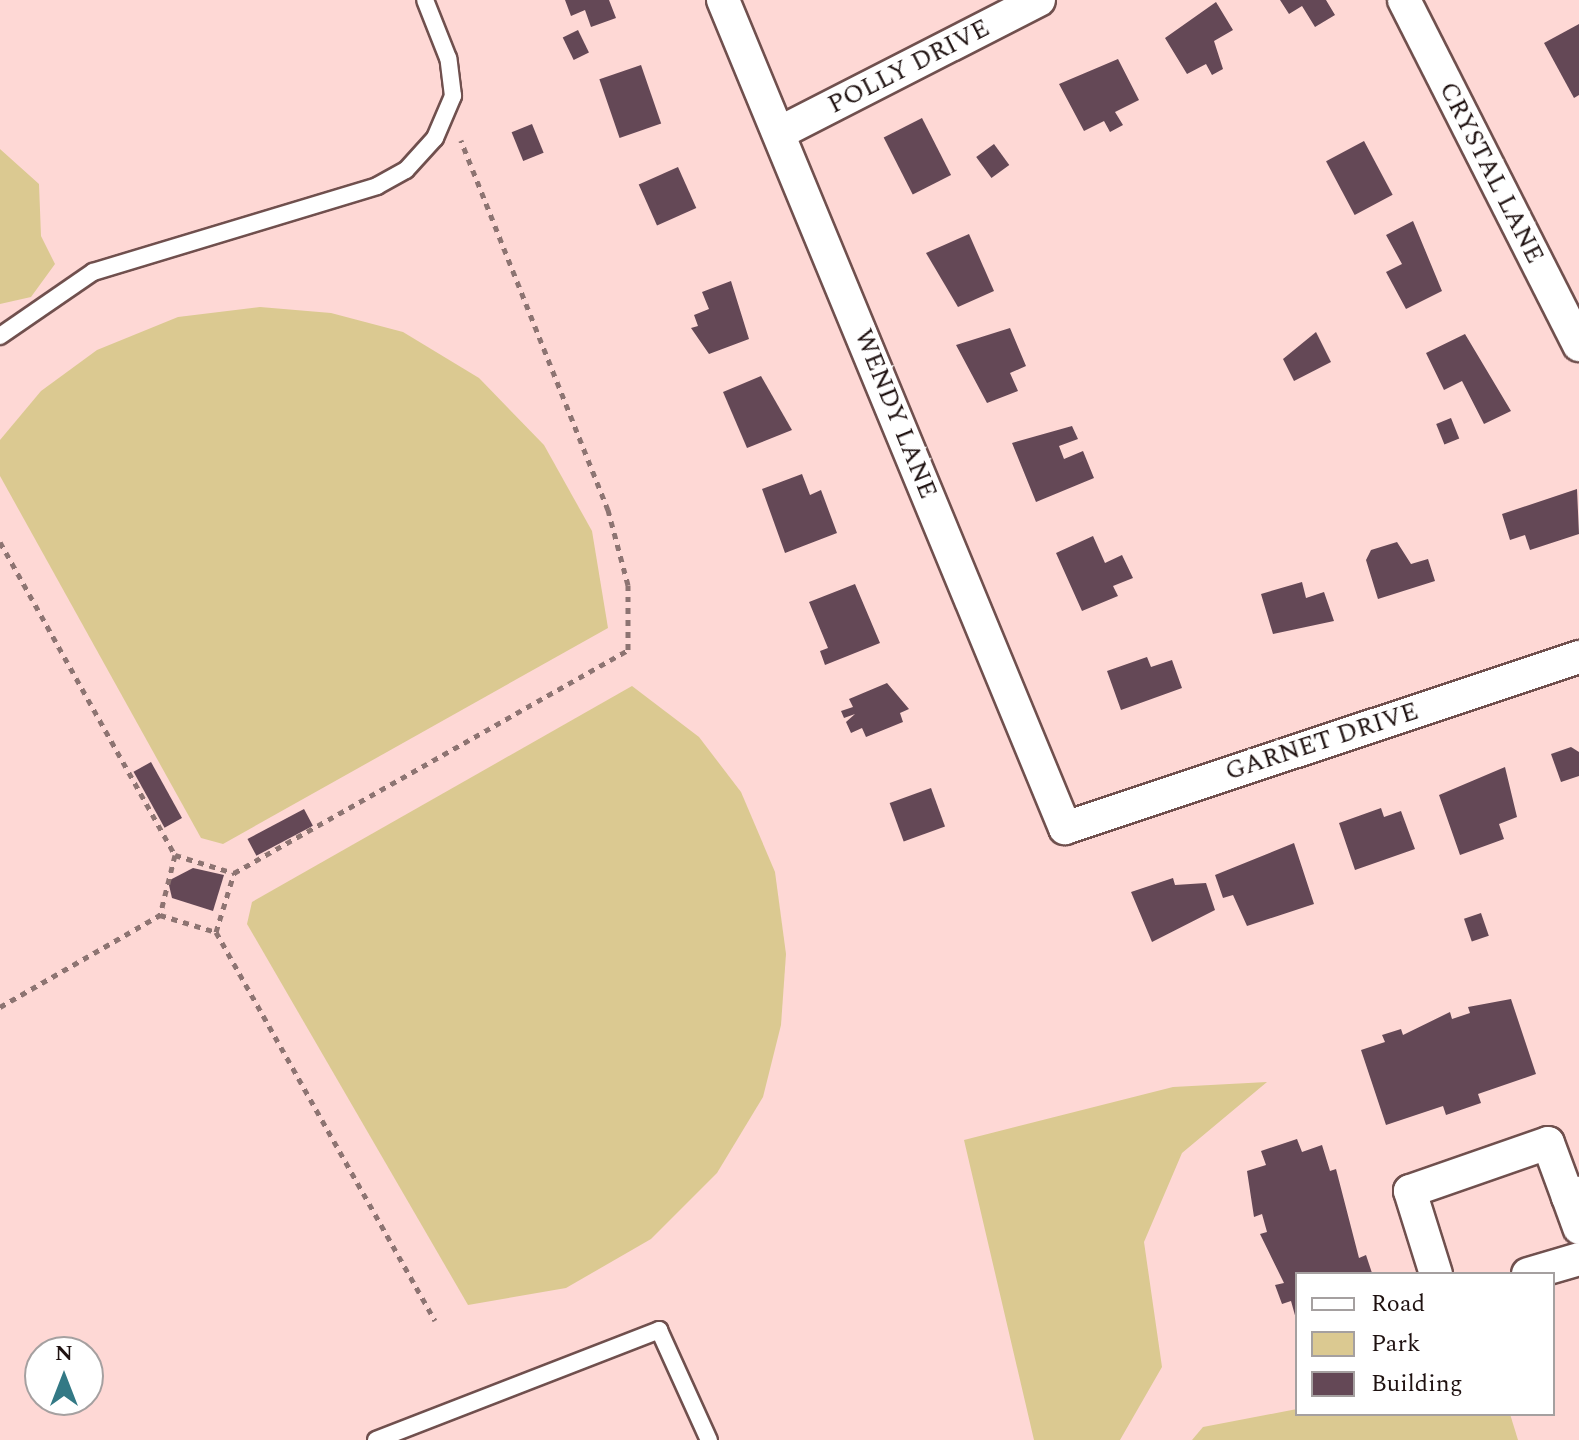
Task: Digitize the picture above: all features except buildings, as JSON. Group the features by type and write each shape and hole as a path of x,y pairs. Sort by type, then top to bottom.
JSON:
{"street":[{"name":"WENDY LANE","path":"723,0 1065,828"},
{"name":"POLLY DRIVE","path":"779,133 1039,0"},
{"name":"CRYSTAL LANE","path":"1404,0 1579,345"},
{"name":"GARNET DRIVE","path":"1065,828 1579,657"},
{"path":"1435,1272 1410,1191 1548,1143 1574,1195 1579,1228"},
{"path":"1535,1272 1579,1259"}],"lane":[{"path":"0,336 93,272 377,186 435,138 448,107 448,58 425,0"},
{"path":"376,1440 659,1330 709,1440"}],"path":[{"path":"216,932 234,873 628,650 628,585 608,510 448,107"},
{"path":"0,542 175,855 160,915 0,1007"},
{"path":"175,855 234,873"},
{"path":"160,915 216,932 435,1321"}],"green space":[{"path":"0,149 39,184 41,236 55,264 31,297 0,304"},
{"path":"260,307 331,313 403,332 479,378 544,445 592,531 608,628 223,844 201,838 0,476 0,440 41,391 97,350 178,317"},
{"path":"632,686 699,737 741,792 775,872 786,954 781,1025 763,1097 717,1173 651,1239 566,1288 468,1305 247,924 252,902"},
{"path":"1267,1082 1182,1153 1144,1242 1162,1367 1120,1440 1034,1440 964,1140 1173,1087"},
{"path":"1295,1409 1295,1416 1511,1416 1518,1440 1192,1440 1203,1427"}]}
